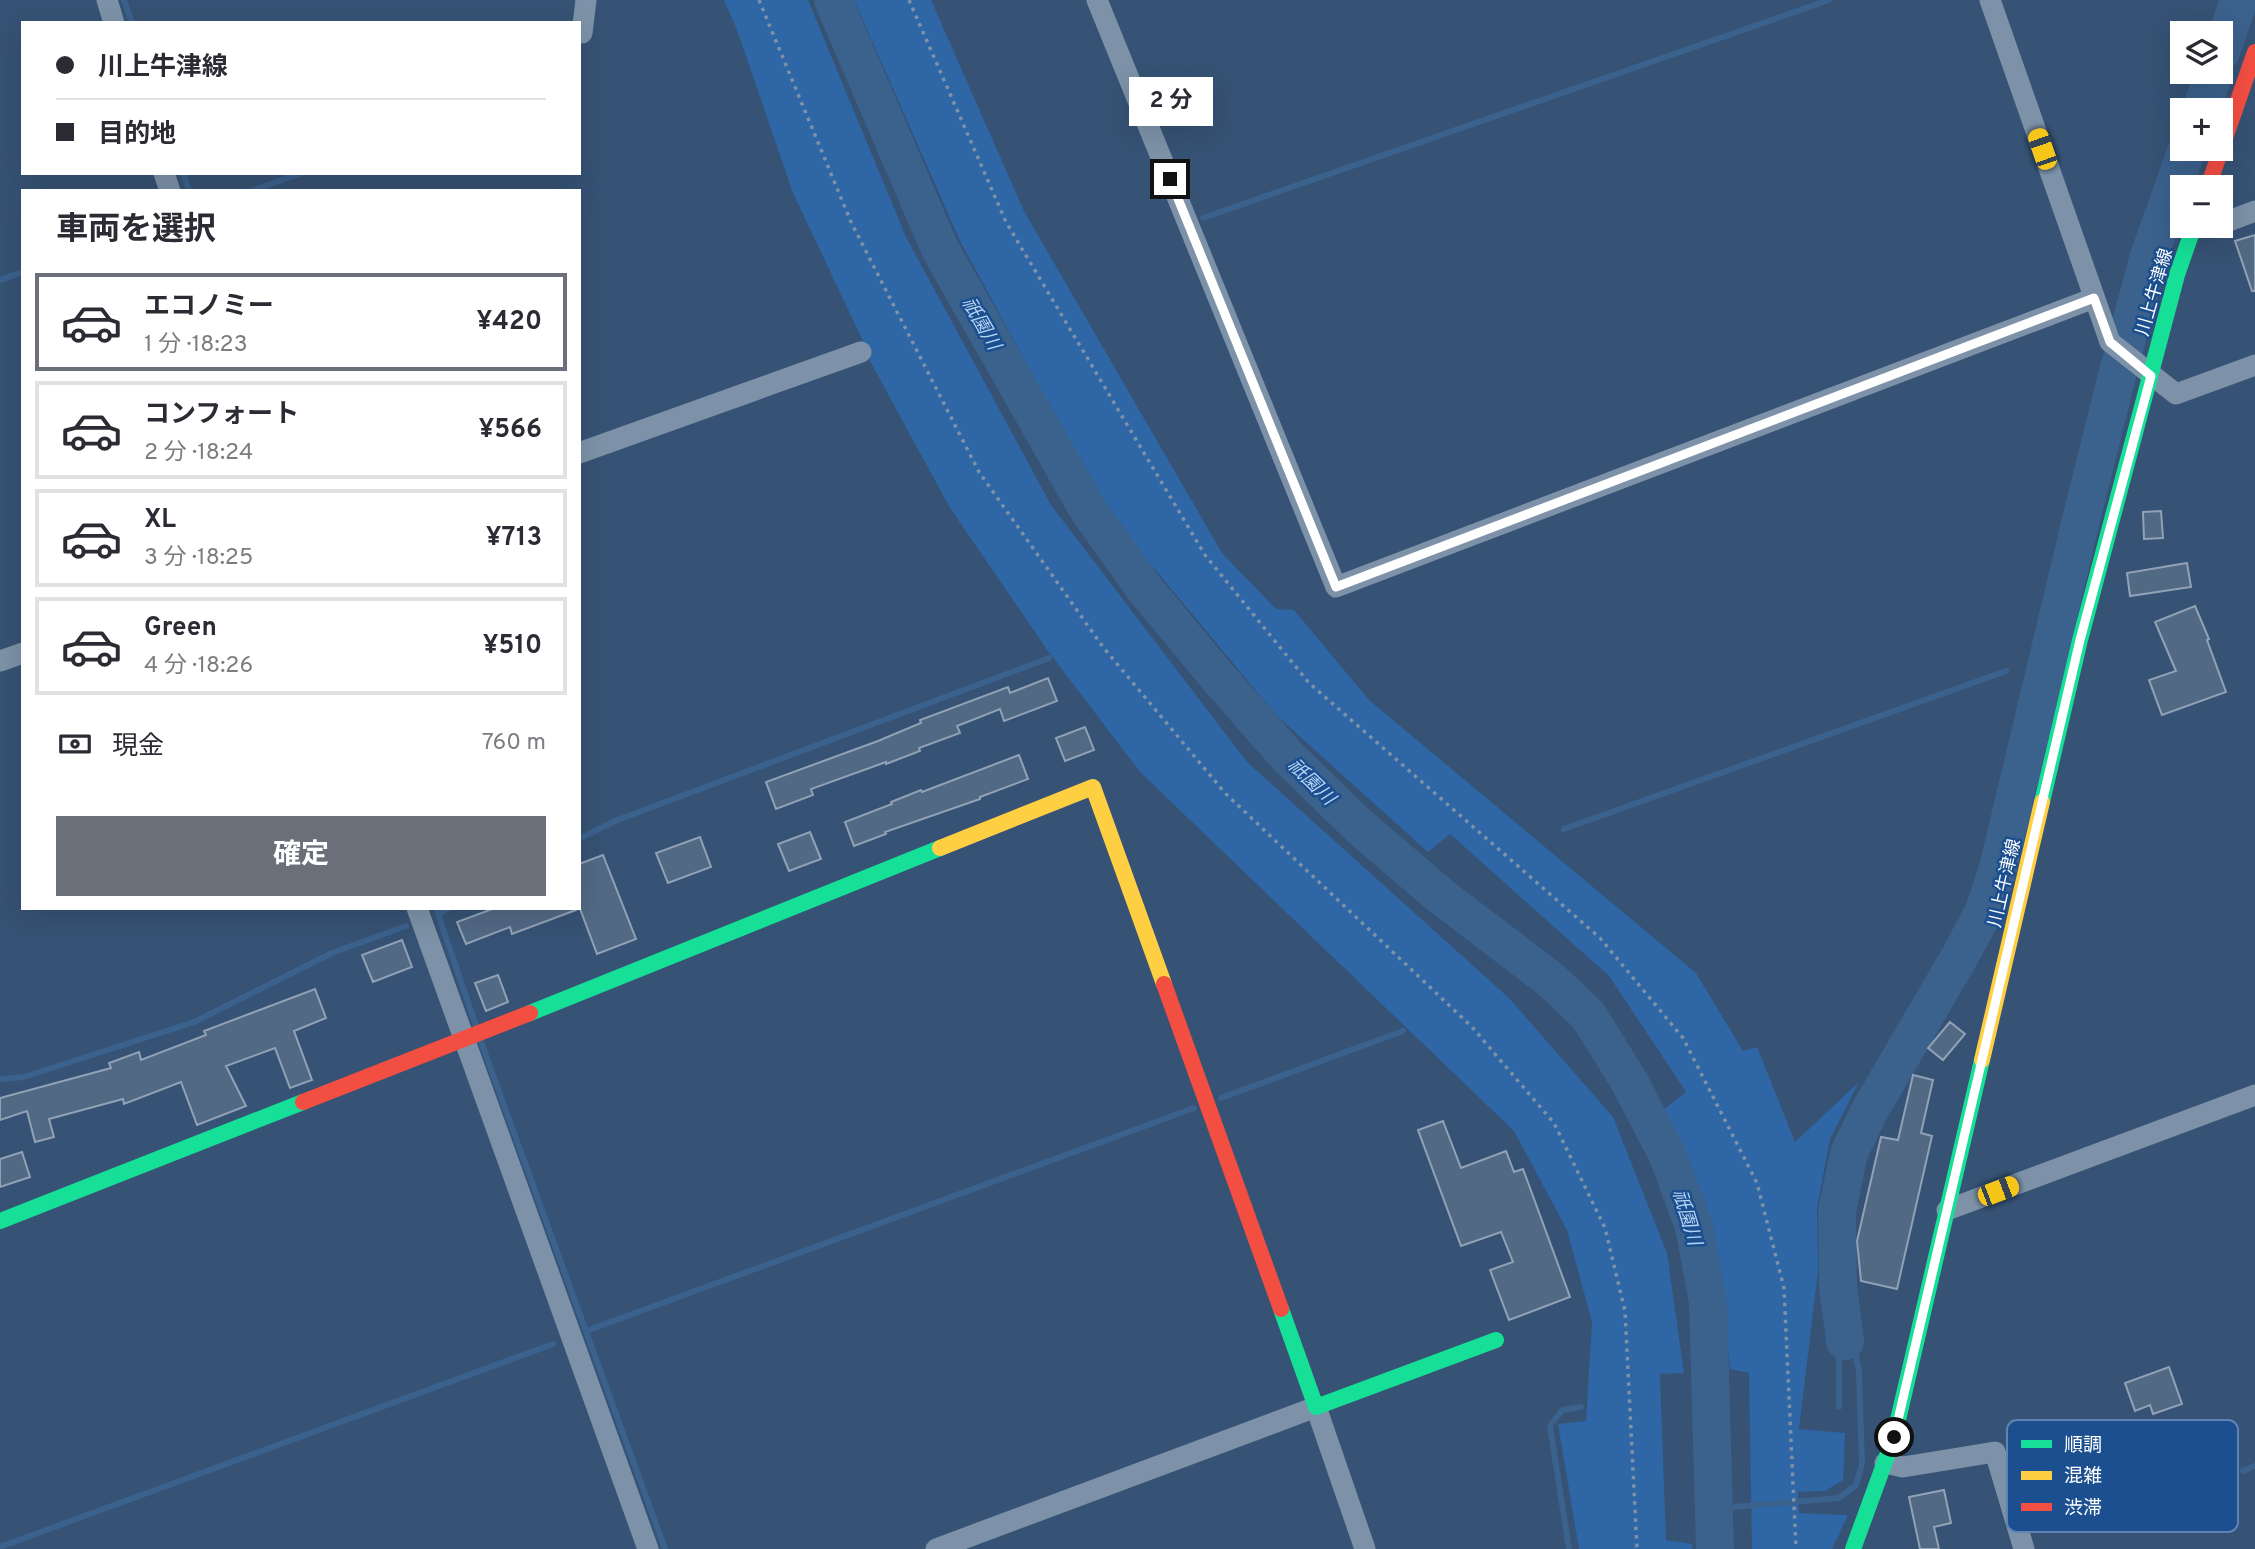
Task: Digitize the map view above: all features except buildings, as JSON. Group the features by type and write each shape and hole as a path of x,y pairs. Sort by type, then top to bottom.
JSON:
{"street":[{"path":"107,0 113,21"},
{"path":"582,33 586,0"},
{"path":"1097,0 1336,587 2094,298"},
{"path":"1990,0 2110,342 2176,394 2255,365"},
{"path":"2212,175 2255,52"},
{"path":"2233,219 2255,211"},
{"name":"川上牛津線","path":"1853,1549 1894,1437 2080,640 2177,275 2190,238"},
{"path":"581,452 861,352"},
{"path":"0,661 21,654"},
{"path":"0,1221 487,1030 1093,787 1365,1549"},
{"path":"418,910 648,1549"},
{"path":"1947,1210 2255,1095"},
{"path":"936,1549 1496,1340"},
{"path":"1885,1463 1903,1467 1995,1452 2007,1492"},
{"path":"2019,1532 2024,1549"}],"path":[{"path":"759,0 857,234 979,472 1041,560 1103,647 1225,793 1472,1027 1554,1123 1605,1228 1625,1311 1637,1549"},
{"path":"909,0 1006,222 1205,555 1309,682 1600,938 1683,1038 1757,1183 1784,1288 1796,1549"}],"shaded area":[{"path":"724,0 808,0 906,237 1051,505 1247,762 1509,998 1613,1117 1667,1253 1684,1373 1660,1374 1666,1540 1692,1544 1692,1549 1579,1549 1558,1424 1586,1421 1592,1322 1567,1230 1514,1131 1140,772 1048,651 950,508 871,363 793,193 737,30"},
{"path":"854,0 931,0 1024,211 1222,553 1276,609 1294,610 1369,700 1696,973 1743,1051 1757,1047 1795,1142 1859,1082 1830,1139 1817,1208 1818,1271 1799,1429 1845,1433 1843,1480 1825,1491 1798,1492 1799,1513 1848,1515 1832,1549 1752,1549 1749,1373 1730,1369 1717,1252 1664,1109 1686,1092 1609,976 1450,834 1428,852 1277,716 1108,513 961,243"}],"waterway":[{"path":"124,0 131,21"},
{"name":"祇園川","path":"833,0 940,249 1087,508 1144,588 1287,756 1360,827 1442,897 1551,980 1588,1015 1629,1081 1668,1156 1694,1227 1708,1302 1715,1549"},
{"path":"1203,218 1829,0"},
{"path":"2232,21 2239,0"},
{"path":"2205,98 2210,84"},
{"path":"1845,1341 1838,1286 1837,1211 1849,1153 1870,1110 1984,911 1998,868 2117,376 2149,256 2183,161"},
{"path":"184,175 188,189"},
{"path":"257,189 296,175"},
{"path":"0,280 21,273"},
{"path":"581,838 615,821 1049,658"},
{"path":"1564,829 2006,671"},
{"path":"437,910 476,1026"},
{"path":"438,914 445,910"},
{"path":"0,1079 24,1077 194,1022 332,953 406,926"},
{"path":"1221,1098 1403,1031"},
{"path":"480,1039 665,1549"},
{"path":"586,1331 1194,1108"},
{"path":"1712,1511 1839,1498 1856,1485 1862,1464 1859,1371 1855,1351 1845,1341 1839,1352 1839,1407"},
{"path":"0,1547 553,1344"},
{"path":"1569,1549 1550,1426 1562,1410 1581,1407"},
{"path":"2243,1471 2255,1466"}],"traffic: fast":[{"path":"2042,802 2080,640 2177,275 2190,238"},
{"path":"530,1013 940,848"},
{"path":"1853,1549 1894,1437 1982,1060"},
{"path":"0,1221 303,1102"},
{"path":"1281,1309 1316,1407 1496,1340"}],"traffic: slow":[{"path":"940,848 1093,787 1164,984"},
{"path":"1982,1060 2042,802"}],"traffic: jam":[{"path":"2212,175 2255,52"},
{"path":"1164,984 1281,1309"},
{"path":"303,1102 530,1013"}],"route":[{"path":"1170,179 1336,587 2094,298 2110,342 2151,376 2080,640 1894,1437"}]}
